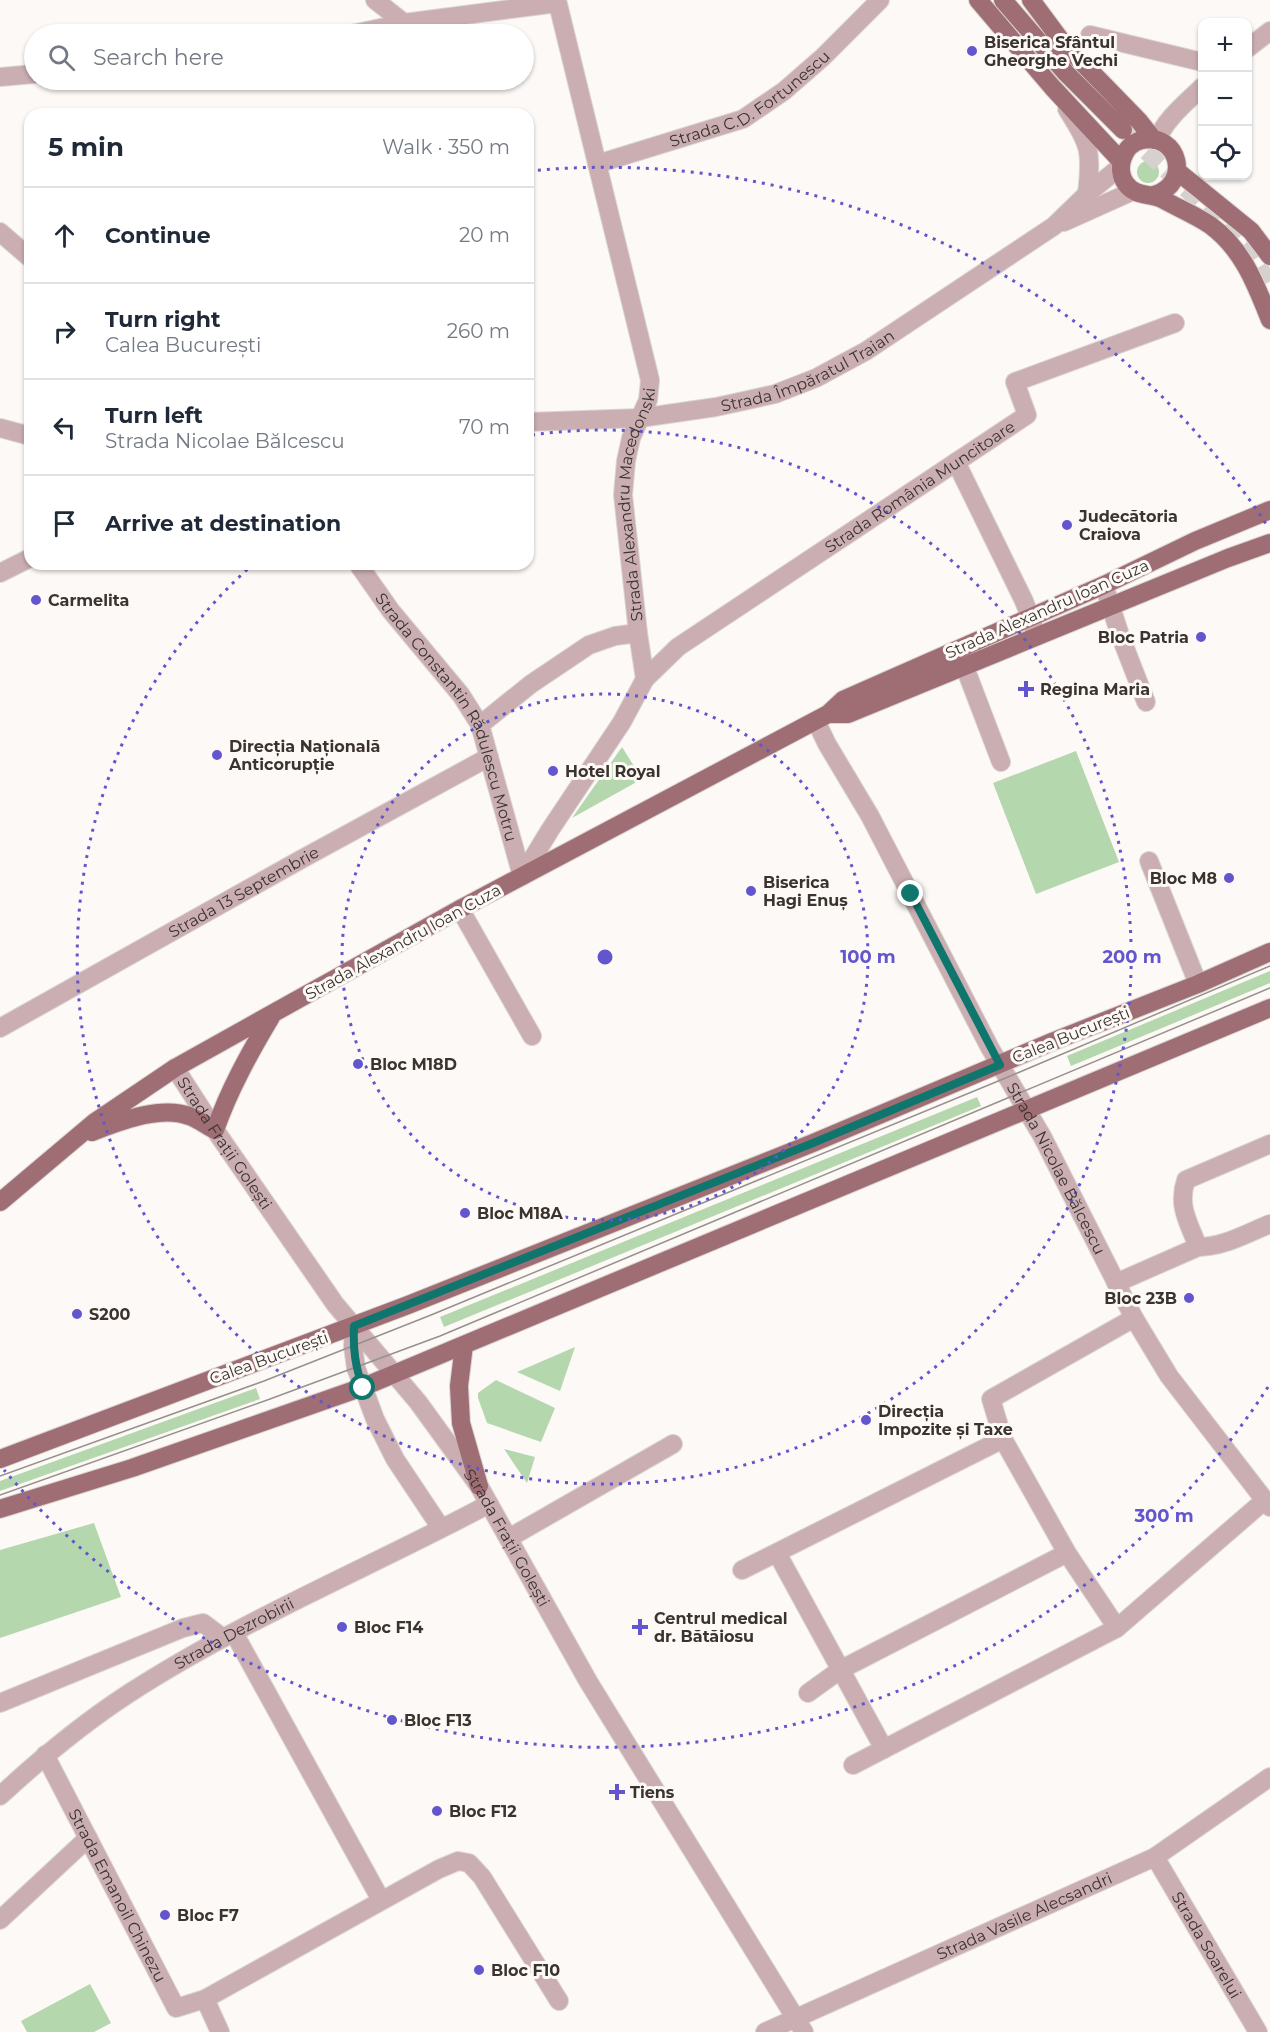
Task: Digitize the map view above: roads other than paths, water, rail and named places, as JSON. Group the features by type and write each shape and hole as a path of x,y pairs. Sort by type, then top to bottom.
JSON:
{"main road":[{"path":"978,0 1121,164"},
{"path":"1003,0 1066,73 1123,130"},
{"path":"1031,0 1063,43 1156,140 1171,149 1177,163 1175,178 1167,189 1154,195 1140,195 1133,191 1123,179 1121,164 1126,150 1137,141 1156,140"},
{"path":"1177,171 1251,231 1269,253"},
{"path":"1154,195 1211,226 1230,243 1250,271 1270,320"},
{"name":"Strada Alexandru Ioan Cuza","path":"0,1202 119,1104 175,1068 460,909 822,718 843,700 1029,616 1104,585 1195,541 1270,510"},
{"name":"Strada Alexandru Ioan Cuza","path":"822,718 848,714 1036,636 1266,546"},
{"name":"Calea București","path":"0,1459 354,1326 813,1143 1270,952"},
{"path":"0,1509 132,1468 363,1388 1270,1008"},
{"path":"78,1136 156,1113 188,1116 215,1130 226,1099 243,1063 272,1015"},
{"path":"464,1345 459,1386 461,1423 478,1486"}],"street":[{"path":"375,0 404,23"},
{"name":"Strada C.D. Fortunescu","path":"597,164 743,119 784,91 823,57 880,0"},
{"path":"399,24 557,1"},
{"name":"Strada Alexandru Macedonski","path":"557,1 650,380 648,400 631,438 623,495 645,679"},
{"path":"1252,45 1270,31"},
{"path":"1090,35 1198,61"},
{"path":"0,77 24,75"},
{"path":"1053,88 1086,140 1090,163 1087,194"},
{"path":"1156,140 1169,120 1198,92"},
{"name":"Strada Împăratul Traian","path":"1054,226 1121,164"},
{"name":"Strada Împăratul Traian","path":"534,423 640,418 716,407 775,394 816,378 866,351 1054,226 1133,191"},
{"path":"0,232 24,253"},
{"name":"Strada România Muncitoare","path":"645,679 678,647 1027,415 1015,382 1175,324"},
{"path":"0,428 24,434"},
{"path":"956,462 1029,616 1036,636"},
{"path":"0,573 24,561"},
{"name":"Strada Constantin Rădulescu Motru","path":"362,570 391,611 461,695 480,725 522,876"},
{"path":"1104,585 1120,635 1146,702"},
{"path":"480,725 531,684 589,645 615,636 638,633"},
{"path":"958,649 1001,762"},
{"path":"522,876 622,722 645,679"},
{"name":"Strada Nicolae Bălcescu","path":"822,718 827,744 870,816 1000,1065 1027,1109 1082,1211 1134,1318 1169,1376 1267,1504"},
{"name":"Strada 13 Septembrie","path":"0,1028 310,854 489,757"},
{"path":"1149,861 1198,984"},
{"path":"460,909 532,1036"},
{"name":"Strada Frații Golești","path":"175,1068 335,1304 418,1402 478,1486 588,1681 800,2025"},
{"path":"1198,1247 1182,1204 1182,1192 1186,1180 1270,1144"},
{"path":"1116,1283 1198,1247 1222,1244 1270,1224"},
{"path":"1117,1628 1067,1553 1003,1439 991,1399 1134,1318"},
{"path":"354,1326 353,1346 356,1368 363,1388 395,1459 441,1528"},
{"path":"742,1570 1003,1439"},
{"path":"509,1538 674,1444"},
{"name":"Strada Dezrobirii","path":"0,1796 45,1755 127,1694 228,1635 489,1504"},
{"path":"853,1765 1117,1628 1267,1504"},
{"path":"777,1553 884,1749"},
{"path":"808,1693 840,1670 1067,1553"},
{"path":"0,1703 183,1628 203,1623 228,1635 381,1900"},
{"name":"Strada Emanoil Chinezu","path":"45,1755 176,2008 204,1999 381,1900 458,1861 469,1863 482,1877 559,2001"},
{"name":"Strada Vasile Alecsandri","path":"765,2032 800,2025 1155,1857 1270,1777"},
{"path":"0,1920 88,1838"},
{"name":"Strada Soarelui","path":"1155,1857 1258,2032"},
{"path":"204,1999 220,2032"}],"tunnel":[{"path":"1127,133 1235,234 1248,248 1270,286"}],"tram line":[{"path":"0,1476 264,1381 431,1315 1008,1077 1270,966"},
{"path":"0,1495 440,1336 1270,988"}],"place":[{"name":"Biserica Sfântul Gheorghe Vechi","path":"972,51"},
{"name":"Judecătoria Craiova","path":"1067,525"},
{"name":"Carmelita","path":"36,600"},
{"name":"Bloc Patria","path":"1201,637"},
{"name":"Regina Maria","path":"1026,689"},
{"name":"Direcția Națională Anticorupție","path":"217,755"},
{"name":"Hotel Royal","path":"553,771"},
{"name":"Bloc M8","path":"1229,878"},
{"name":"Biserica Hagi Enuș","path":"751,891"},
{"name":"Bloc M18D","path":"358,1064"},
{"name":"Bloc M18A","path":"465,1213"},
{"name":"Bloc 23B","path":"1189,1298"},
{"name":"S200","path":"77,1314"},
{"name":"Direcția Impozite și Taxe","path":"866,1420"},
{"name":"Bloc F14","path":"342,1627"},
{"name":"Centrul medical dr. Bătăiosu","path":"640,1627"},
{"name":"Bloc F13","path":"392,1720"},
{"name":"Tiens","path":"617,1792"},
{"name":"Bloc F12","path":"437,1811"},
{"name":"Bloc F7","path":"165,1915"},
{"name":"Bloc F10","path":"479,1970"}]}
